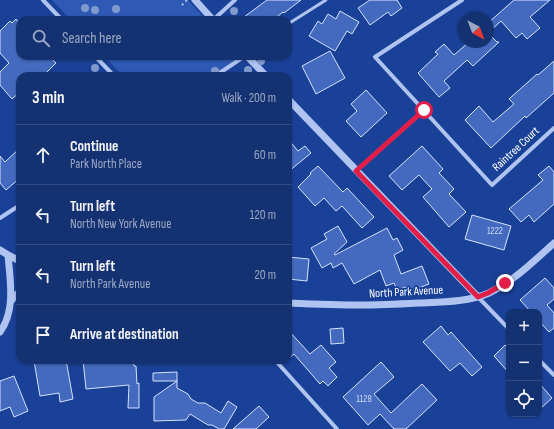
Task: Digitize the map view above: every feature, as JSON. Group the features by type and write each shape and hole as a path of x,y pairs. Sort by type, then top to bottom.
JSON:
{"street":[{"path":"43,0 58,16"},
{"path":"194,0 209,16"},
{"path":"217,16 235,0"},
{"path":"356,171 424,110 375,57 462,0"},
{"path":"99,60 110,72"},
{"path":"221,72 240,60"},
{"path":"250,60 262,72"},
{"path":"292,103 506,326"},
{"name":"Raintree Court","path":"424,110 492,185 554,128"},
{"path":"0,218 16,208"},
{"name":"North Park Avenue","path":"292,303 360,305 442,302 478,297 505,283 525,269 554,243"},
{"path":"0,250 16,259"},
{"path":"0,332 8,316 11,301 8,255"},
{"path":"11,301 16,295"},
{"path":"542,363 554,374"},
{"path":"279,364 337,429"}],"lane":[{"path":"292,21 326,0"}],"path":[{"path":"182,5 188,0"}],"shaded area":[{"path":"52,0 188,0 202,16 67,16"},
{"path":"108,60 235,60 217,72 119,72"}],"building":[{"path":"267,0 301,0 278,16 245,16"},
{"path":"370,0 397,0 402,8 391,16 388,12 370,25 358,8"},
{"path":"514,0 550,0 530,17 540,28 527,39 522,33 516,38 501,21 494,27 494,18"},
{"path":"340,11 359,22 352,34 347,31 335,51 309,36 318,21 322,24 328,14 336,19"},
{"path":"16,19 16,60 53,60 56,63 47,72 16,72 16,96 12,99 0,85 0,72 9,63 0,53 0,31 10,21 12,23"},
{"path":"494,39 499,42 494,47"},
{"path":"444,44 454,55 462,48 492,48 473,66 467,60 444,81 450,88 439,97 418,73 438,54 435,52"},
{"path":"330,51 345,78 316,94 302,66"},
{"path":"554,61 554,93 526,118 525,116 491,148 465,120 479,106 493,122 514,104 509,99"},
{"path":"366,90 387,113 361,137 346,121 357,111 351,104"},
{"path":"292,144 298,151 305,146 311,153 292,169"},
{"path":"422,146 443,169 439,173 454,189 449,194 466,212 449,227 423,197 432,189 419,175 402,190 389,176"},
{"path":"16,152 16,181 6,190 0,183 0,156 5,162"},
{"path":"318,166 343,192 347,188 374,217 362,228 342,206 336,211 324,198 315,206 298,187"},
{"path":"549,166 554,172 554,204 534,222 529,215 521,222 509,209 543,180 538,175"},
{"path":"472,215 511,226 504,250 465,239"},
{"path":"338,226 347,242 334,254 335,255 387,228 393,240 397,238 403,250 394,255 401,274 422,266 429,284 408,292 406,287 397,290 394,283 386,286 380,270 354,284 342,263 333,268 331,263 322,268 311,248 327,239 324,234"},
{"path":"292,257 309,259 307,281 292,279"},
{"path":"545,278 554,288 554,299 547,305 554,313 554,328 549,332 542,324 542,309 528,309 520,300"},
{"path":"441,326 448,335 451,332 482,367 472,376 460,363 450,371 423,342"},
{"path":"343,328 344,343 331,344 330,329"},
{"path":"292,334 310,354 321,345 336,362 329,368 337,377 328,386 323,381 320,384 294,354 292,356"},
{"path":"505,345 506,370 494,356"},
{"path":"381,362 394,377 374,394 391,413 422,384 437,400 406,429 394,429 380,414 368,425 343,397"},
{"path":"35,364 67,364 73,399 60,402 59,393 40,396"},
{"path":"83,364 134,364 134,366 136,366 137,384 139,383 139,408 128,408 129,385 86,389"},
{"path":"177,372 177,381 153,381 153,373"},
{"path":"14,376 28,411 14,417 10,407 0,411 0,381"},
{"path":"177,381 177,388 188,394 191,399 198,403 205,403 221,413 228,401 237,407 224,429 219,429 212,425 208,425 190,414 186,420 154,421 154,397"},
{"path":"542,386 552,398 542,407"},
{"path":"259,406 269,417 256,429 233,429"}],"route":[{"path":"424,110 356,171 478,297 505,283"}]}
